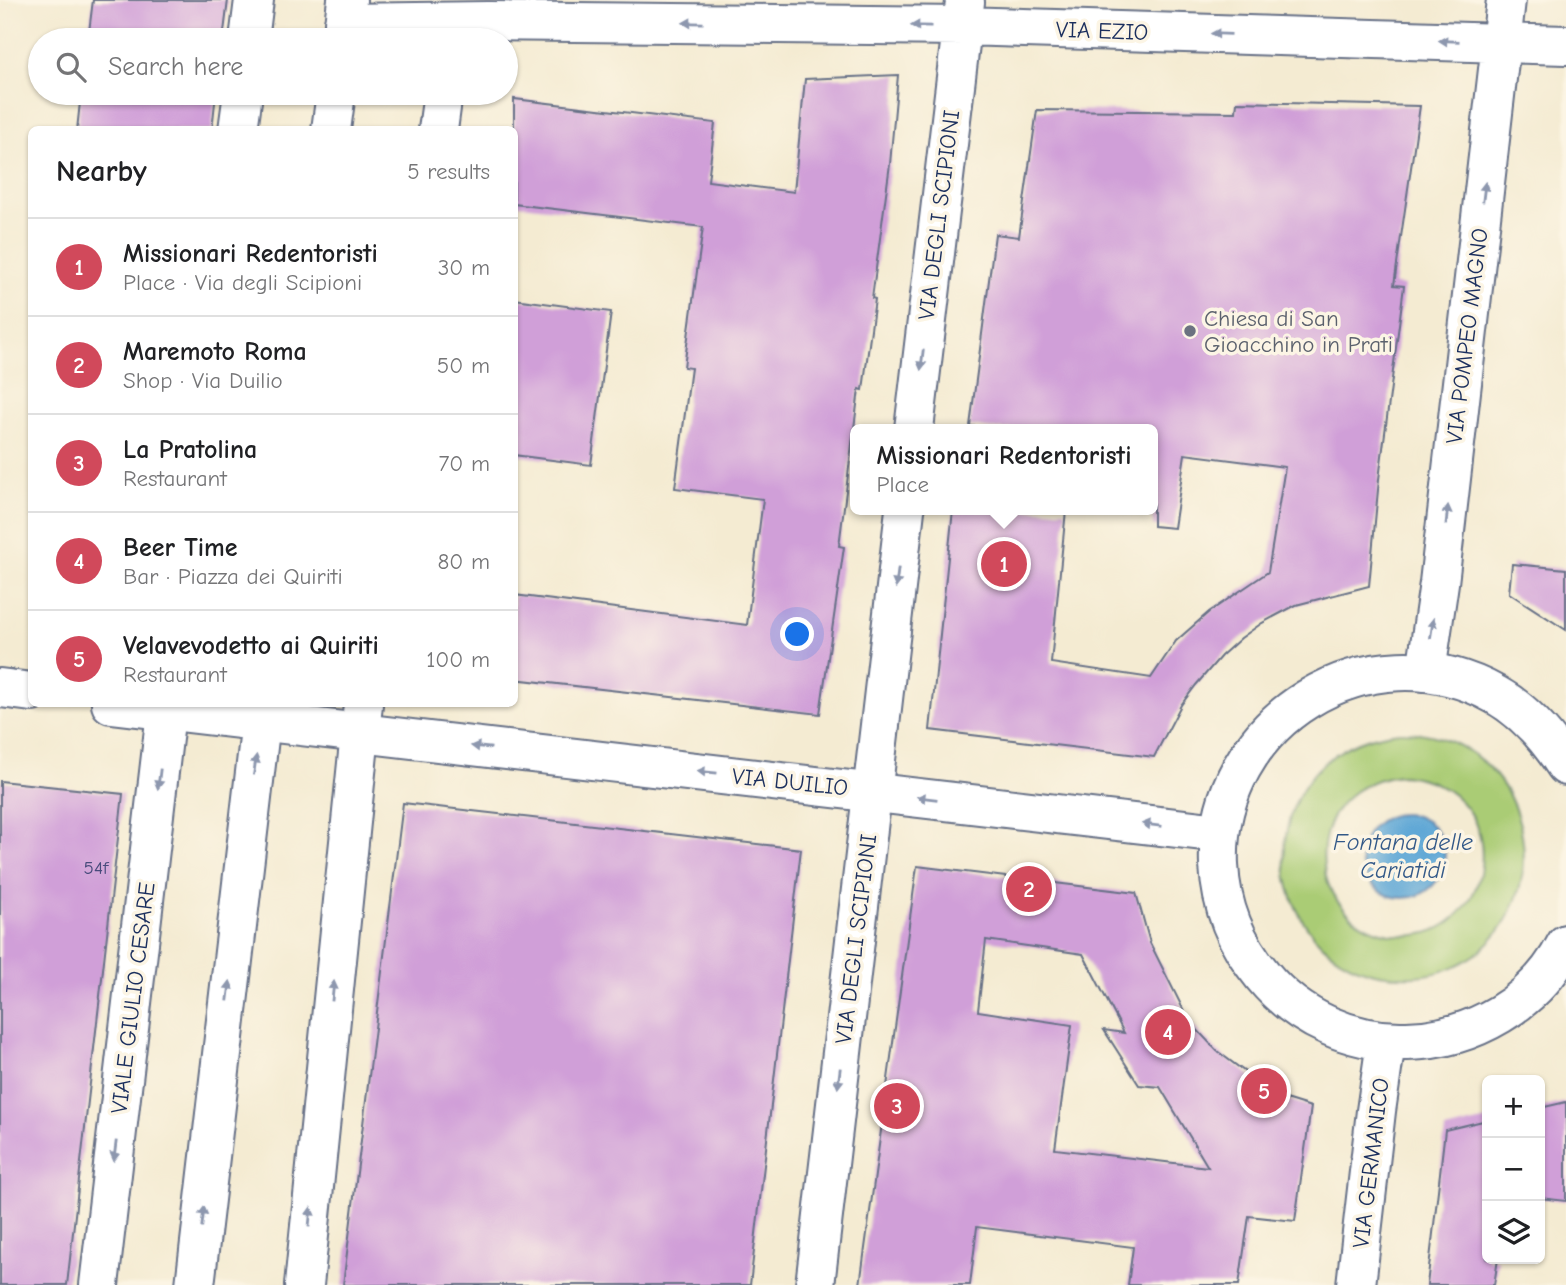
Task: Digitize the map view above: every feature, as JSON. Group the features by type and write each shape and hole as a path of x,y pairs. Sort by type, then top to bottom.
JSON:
{"street":[{"path":"250,28 254,0"},
{"name":"VIA POMPEO MAGNO","path":"1426,672 1441,570 1506,0"},
{"name":"VIA EZIO","path":"344,21 964,13 1566,45"},
{"name":"VIA DEGLI SCIPIONI","path":"915,424 964,13"},
{"path":"239,126 242,105"},
{"path":"332,126 334,105"},
{"path":"439,126 441,105"},
{"name":"VIA DEGLI SCIPIONI","path":"815,1285 904,515"},
{"path":"1566,766 1536,726 1517,709 1496,695 1459,679 1426,672 1397,671 1352,678 1291,709 1259,741 1246,760 1227,802 1220,833 1219,860 1223,897 1240,944 1254,965 1269,984 1309,1016 1354,1035 1386,1042 1418,1041 1455,1035 1496,1017 1532,989 1547,973 1566,944"},
{"path":"0,688 28,692"},
{"path":"167,707 361,718 304,1285"},
{"name":"VIALE GIULIO CESARE","path":"99,1285 167,707"},
{"path":"195,1285 262,713"},
{"name":"VIA DUILIO","path":"361,718 873,791 1220,833"},
{"name":"VIA GERMANICO","path":"1356,1285 1386,1042"}],"green space":[{"path":"1399,732 1442,738 1476,756 1502,783 1518,817 1524,853 1519,890 1503,925 1475,955 1446,970 1415,976 1362,969 1322,945 1296,908 1285,865 1289,820 1309,780 1346,748","holes":["1403,775 1441,786 1466,807 1479,834 1481,864 1474,892 1456,916 1431,932 1397,935 1362,924 1338,902 1325,873 1323,852 1327,831 1338,808 1356,791 1390,777"]}],"water":[{"name":"Fontana delle Cariatidi","path":"1403,814 1419,817 1433,826 1442,840 1445,856 1442,872 1433,886 1419,895 1403,898 1387,895 1373,886 1364,872 1361,856 1364,840 1373,826 1387,817"}],"building":[{"path":"93,0 228,0 224,28 90,28"},
{"path":"898,75 863,390 859,389 855,424 850,424 850,460 839,546 844,547 820,714 518,679 518,596 747,625 763,499 675,488 691,368 684,367 703,227 518,204 518,126 514,126 514,105 518,105 518,99 715,123 708,181 794,192 805,79"},
{"path":"1237,102 1420,106 1394,285 1404,286 1379,479 1369,586 1296,605 1241,638 1221,656 1181,705 1154,757 930,730 952,515 1066,515 1051,663 1151,678 1176,641 1209,612 1268,572 1285,467 1185,454 1174,528 1153,526 1153,515 1158,515 1158,424 970,424 995,234 1019,237 1037,110 1236,112"},
{"path":"80,105 215,105 212,126 77,126"},
{"path":"518,300 611,312 591,465 518,456"},
{"path":"1512,564 1566,569 1566,630 1509,593"},
{"path":"0,781 123,794 67,1285 0,1285"},
{"path":"403,803 801,849 750,1285 343,1285"},
{"path":"917,866 1136,893 1150,943 1189,1021 1217,1051 1279,1097 1311,1107 1295,1221 1249,1216 1239,1285 1128,1285 1133,1247 977,1227 970,1285 860,1285","holes":["986,940 1083,954 1124,1033 1104,1030 1139,1085 1160,1087 1208,1167 1055,1149 1072,1025 978,1011"]},
{"path":"1566,1102 1566,1201 1545,1199 1545,1107"},
{"path":"1482,1121 1482,1264 1497,1264 1494,1285 1427,1285 1445,1130"}],"place":[{"name":"Chiesa di San Gioacchino in Prati","path":"1190,331"},
{"name":"Missionari Redentoristi","path":"1004,564"},
{"name":"Maremoto Roma","path":"1029,889"},
{"name":"Beer Time","path":"1168,1032"},
{"name":"Velavevodetto ai Quiriti","path":"1264,1091"},
{"name":"La Pratolina","path":"897,1106"}]}
